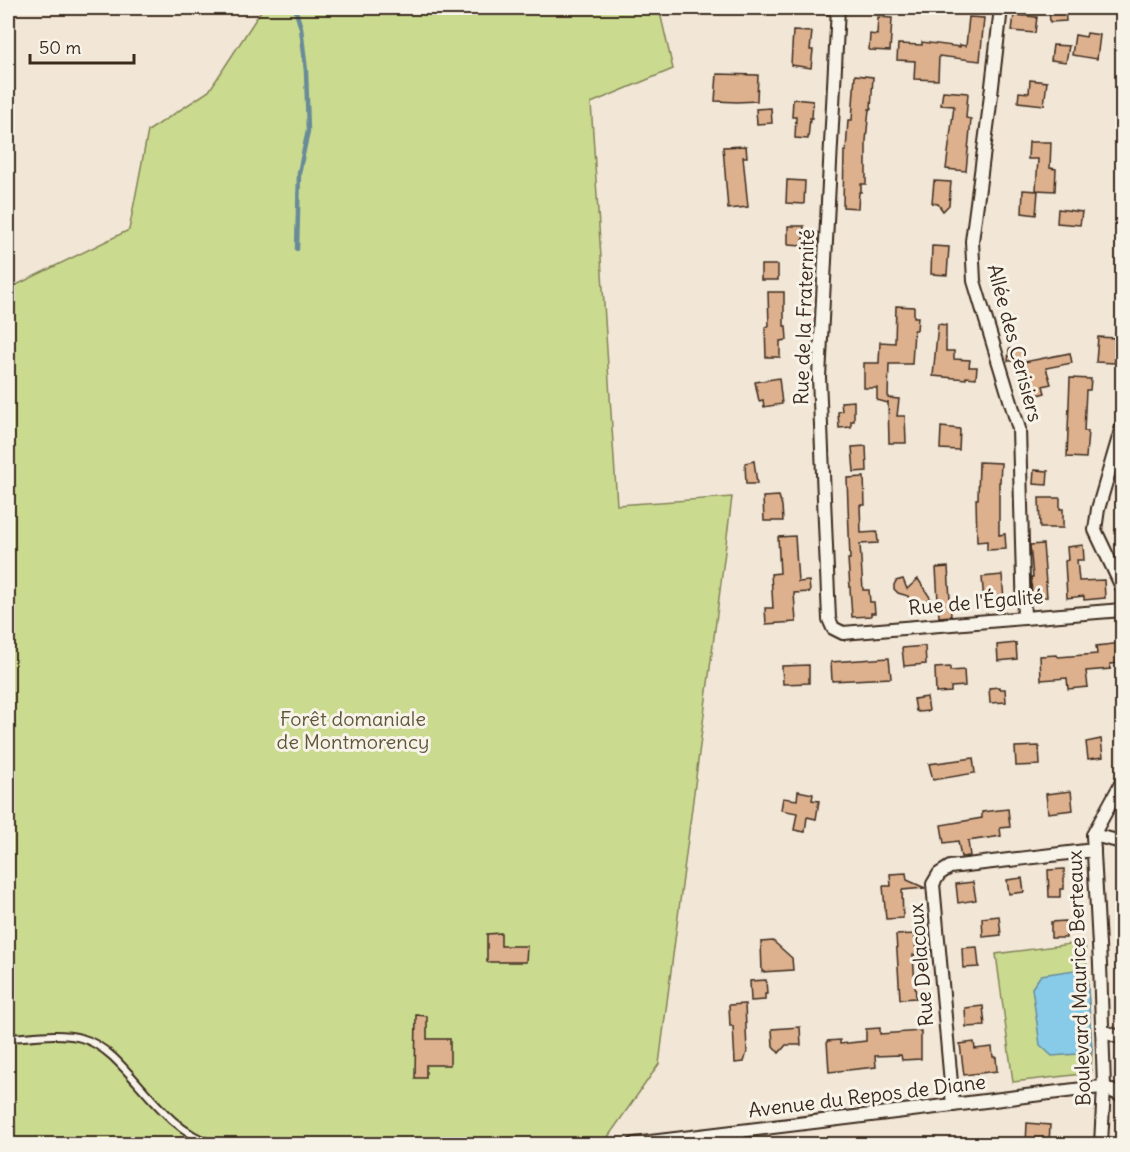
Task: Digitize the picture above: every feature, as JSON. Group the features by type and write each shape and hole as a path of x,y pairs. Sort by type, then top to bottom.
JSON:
{"street":[{"name":"Allée des Cerisiers","path":"1001,8 972,240 974,280 1019,429 1024,618"},
{"name":"Rue de la Fraternité","path":"833,628 829,619 819,377 837,10"},
{"path":"1122,427 1098,509 1095,530 1122,586"},
{"name":"Rue de l'Égalité","path":"833,628 843,633 1122,610"},
{"name":"Boulevard Maurice Berteaux","path":"1101,1144 1104,1087 1093,835 1122,782"},
{"path":"1093,835 1122,842"},
{"name":"Rue Delacoux","path":"953,1105 933,884 939,874 950,867 1094,850"},
{"path":"1102,1031 1122,1038"},
{"path":"1104,1087 1122,1096"},
{"name":"Avenue du Repos de Diane","path":"634,1144 741,1138 953,1105 1104,1087"}],"lane":[{"path":"820,8 837,10"},
{"path":"8,1038 63,1036 83,1038 93,1042 125,1068 172,1120 188,1133 213,1144"}],"green space":[{"name":"Forêt domaniale de Montmorency","path":"263,8 659,8 673,69 591,103 617,505 732,497 659,1064 603,1144 8,1144 8,289 129,230 148,131 209,91"},
{"path":"1085,942 1092,1051 1091,1073 1013,1082 996,954"}],"water":[{"path":"1082,969 1087,975 1092,1051 1052,1056 1040,1045 1032,988 1041,975"}],"building":[{"path":"1049,8 1065,8 1066,21 1050,22"},
{"path":"1014,15 1037,17 1035,33 1012,31"},
{"path":"878,17 892,18 890,51 869,50 870,34 877,35"},
{"path":"969,17 984,18 980,61 939,56 938,80 914,79 915,61 897,60 898,44 922,45 922,42 966,46"},
{"path":"793,31 812,32 811,68 791,65"},
{"path":"1087,33 1100,35 1097,59 1072,55 1075,35 1086,37"},
{"path":"1053,45 1069,46 1066,62 1051,60"},
{"path":"717,74 758,75 757,101 715,101"},
{"path":"855,75 873,77 866,141 866,184 861,184 858,208 843,207 844,151 846,151 848,120 852,120"},
{"path":"1030,80 1047,82 1044,105 1018,102 1019,92 1029,93"},
{"path":"943,91 968,93 966,118 971,119 966,171 946,169 954,106 941,105"},
{"path":"793,99 813,101 808,139 795,138 796,117 792,117"},
{"path":"771,108 772,123 757,124 756,109"},
{"path":"1029,142 1051,142 1050,168 1056,169 1055,191 1036,190 1038,159 1028,159"},
{"path":"746,146 747,157 743,157 748,207 728,209 723,147"},
{"path":"787,180 805,181 804,204 786,203"},
{"path":"934,181 951,182 949,205 943,211 938,204 932,203"},
{"path":"1023,190 1038,191 1036,215 1022,213"},
{"path":"1058,209 1082,212 1080,225 1057,223"},
{"path":"788,226 804,226 803,246 788,245"},
{"path":"932,246 949,247 947,275 931,274"},
{"path":"761,265 778,265 778,280 761,280"},
{"path":"768,292 784,292 784,326 786,326 787,340 780,341 780,357 766,357 765,327 769,326"},
{"path":"896,306 914,307 914,317 918,317 917,330 914,330 912,364 889,364 888,398 899,399 897,416 905,416 906,443 889,443 888,401 888,403 877,400 877,388 864,388 864,363 879,363 880,342 895,343"},
{"path":"938,324 946,325 946,351 954,351 954,359 970,360 969,367 977,367 976,378 933,376"},
{"path":"1098,337 1116,338 1115,363 1096,362"},
{"path":"1009,349 1023,349 1023,361 1008,361"},
{"path":"1070,353 1072,363 1046,368 1051,384 1043,386 1045,393 1034,396 1032,389 1029,389 1027,384 1024,385 1019,363"},
{"path":"779,378 782,404 764,407 763,400 759,401 755,382"},
{"path":"1070,378 1091,379 1090,390 1086,390 1084,431 1088,431 1086,458 1067,457"},
{"path":"854,401 854,421 851,421 851,427 839,428 838,412 842,411 841,402"},
{"path":"941,427 960,429 959,450 940,449"},
{"path":"866,446 867,471 854,472 852,447"},
{"path":"754,461 757,484 746,484 745,463"},
{"path":"979,462 1001,463 999,535 1005,534 1006,549 987,550 987,541 977,542 976,499 978,499"},
{"path":"1034,470 1048,471 1047,485 1033,484"},
{"path":"864,477 865,505 860,505 861,533 877,532 878,543 860,544 863,590 869,590 870,602 874,602 875,613 871,613 871,616 852,617 848,559 850,559 847,478"},
{"path":"779,496 783,521 764,521 763,497"},
{"path":"1039,498 1060,498 1060,509 1063,509 1063,528 1040,528"},
{"path":"795,536 798,582 809,581 810,592 794,593 796,622 766,624 765,608 773,608 771,574 780,573 778,537"},
{"path":"1043,544 1047,597 1032,598 1030,545"},
{"path":"1083,545 1084,560 1077,560 1079,581 1104,580 1105,598 1084,600 1084,596 1067,598 1065,561 1068,560 1067,547"},
{"path":"948,567 951,616 939,617 936,568"},
{"path":"1002,575 1004,600 984,602 982,577"},
{"path":"903,579 907,589 918,579 931,599 911,605 908,596 894,589 896,581"},
{"path":"1016,643 1017,659 998,661 997,645"},
{"path":"1122,643 1122,663 1110,664 1111,669 1086,671 1088,687 1068,689 1067,678 1041,680 1040,656 1097,654 1096,646"},
{"path":"925,646 926,664 904,666 902,648"},
{"path":"889,658 891,678 832,681 831,662"},
{"path":"809,665 809,683 783,684 782,666"},
{"path":"950,667 950,671 964,670 965,686 951,687 951,692 936,693 935,668"},
{"path":"999,687 999,689 1005,689 1006,702 990,703 989,688"},
{"path":"927,697 929,711 916,711 914,699"},
{"path":"1101,739 1103,757 1088,759 1086,742"},
{"path":"1039,746 1040,765 1016,766 1015,747"},
{"path":"973,758 975,773 933,780 929,764"},
{"path":"798,791 813,794 812,800 819,801 816,819 807,817 805,832 794,830 797,813 781,810 783,798 797,800"},
{"path":"1071,791 1073,810 1048,813 1046,794"},
{"path":"1008,809 1010,827 1000,828 1001,836 968,841 970,856 961,857 958,841 944,843 941,825 982,818 982,812"},
{"path":"1064,869 1064,889 1060,889 1060,897 1049,897 1048,870"},
{"path":"906,873 907,880 925,888 902,890 903,918 886,919 883,886 891,886 890,874"},
{"path":"1022,878 1024,892 1009,894 1007,880"},
{"path":"973,882 976,900 958,903 956,884"},
{"path":"999,916 1001,935 983,937 982,918"},
{"path":"1065,921 1066,938 1051,938 1051,922"},
{"path":"501,933 501,946 527,946 526,962 487,962 487,934"},
{"path":"915,934 916,955 913,955 916,998 900,999 896,935"},
{"path":"773,941 792,958 793,970 762,972 761,942"},
{"path":"977,947 979,967 963,968 962,948"},
{"path":"766,980 765,1000 751,1001 750,981"},
{"path":"745,1004 747,1052 744,1062 735,1063 733,1026 730,1026 729,1005"},
{"path":"983,1006 985,1026 966,1027 965,1008"},
{"path":"416,1015 427,1016 427,1039 450,1039 450,1065 426,1065 426,1078 415,1078"},
{"path":"800,1027 801,1045 786,1045 779,1053 773,1046 772,1029"},
{"path":"880,1028 880,1034 921,1031 921,1059 902,1060 901,1055 875,1056 876,1067 829,1072 827,1041 840,1040 840,1044 866,1041 866,1029"},
{"path":"974,1042 975,1049 992,1047 993,1057 996,1057 997,1071 964,1075 960,1044"},
{"path":"1027,1123 1050,1125 1049,1144 1026,1144"}],"waterway":[{"path":"295,8 301,28 306,71 308,131 299,173 297,249"}]}
